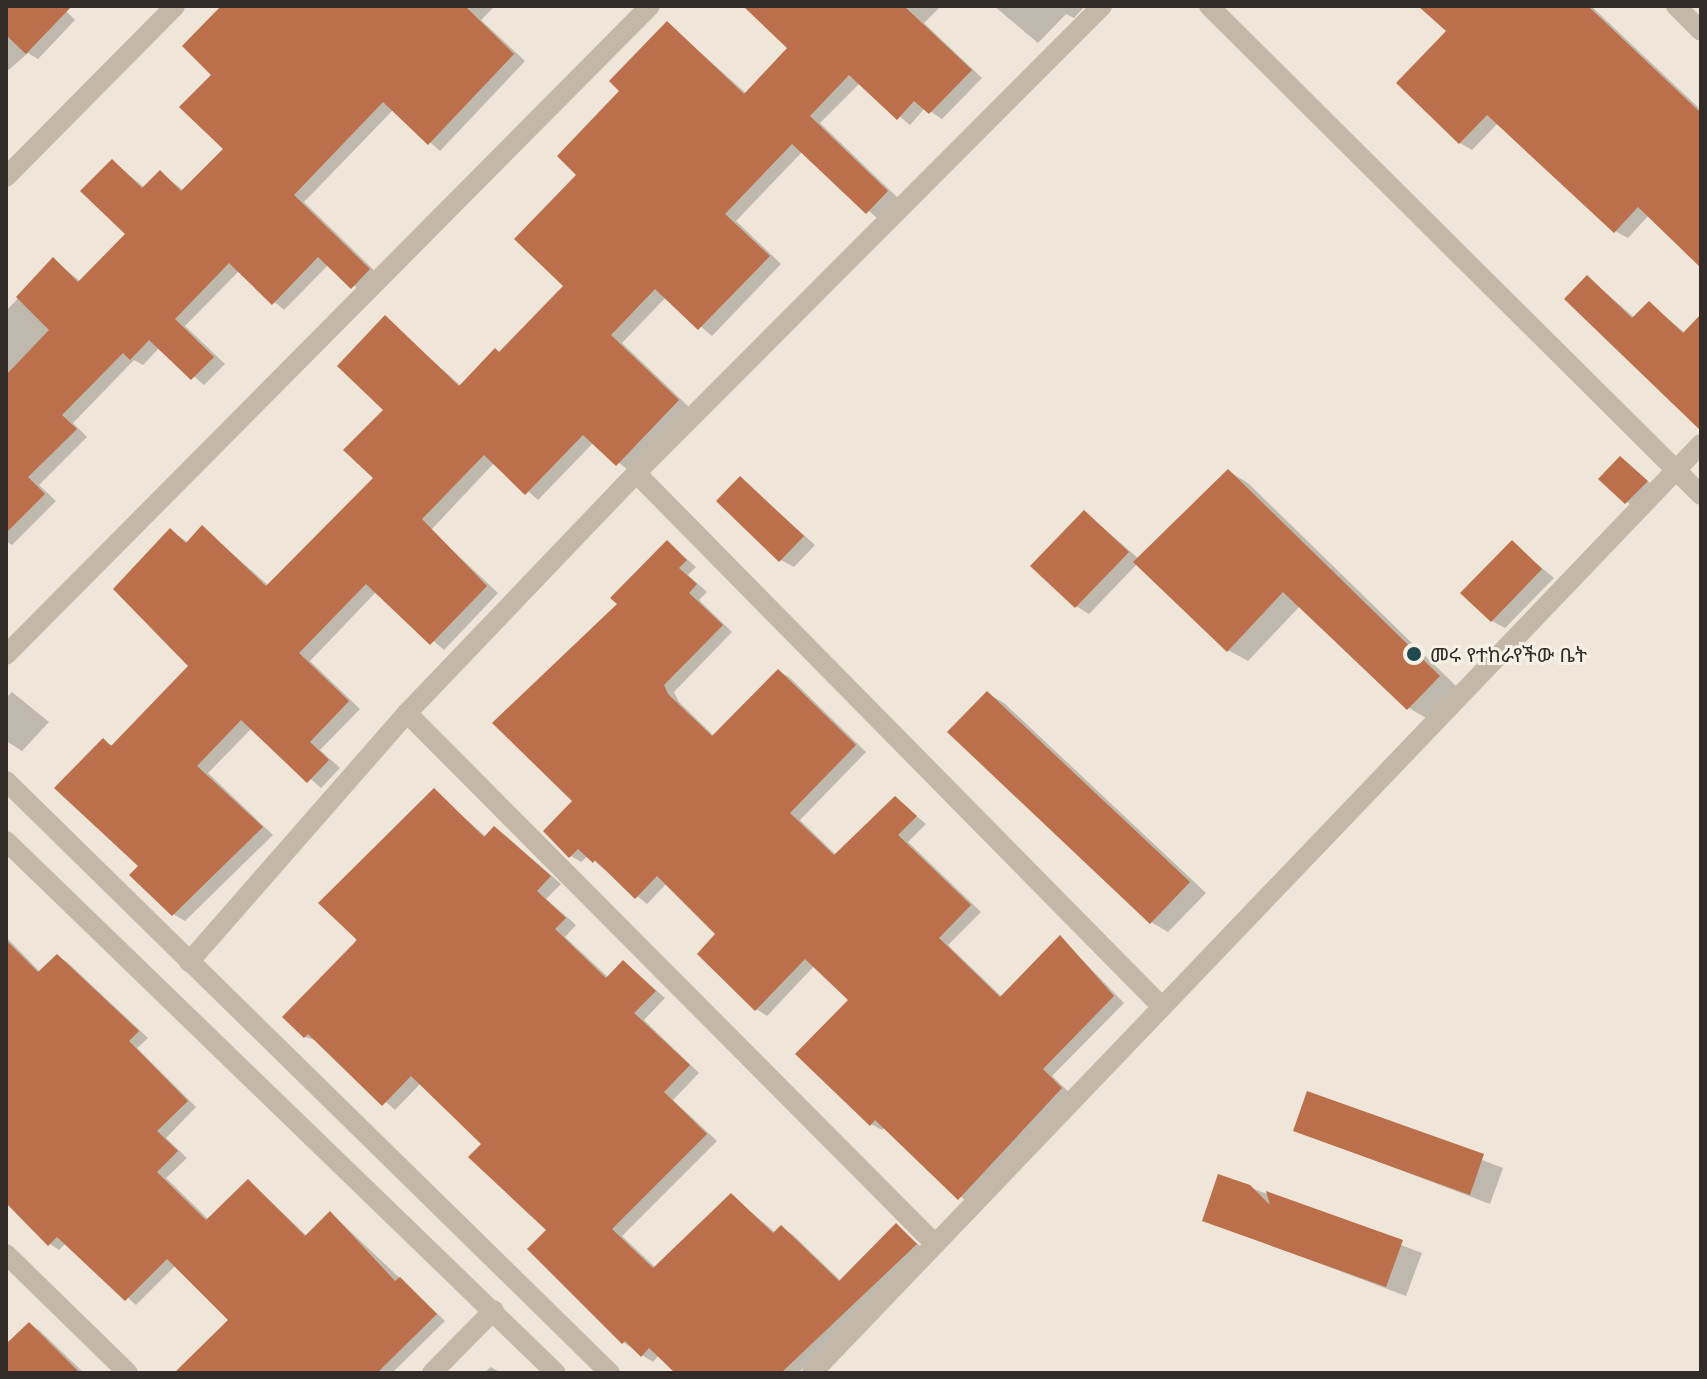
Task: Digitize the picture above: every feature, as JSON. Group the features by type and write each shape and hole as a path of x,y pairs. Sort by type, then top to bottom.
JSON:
{"street":[{"path":"6,177 175,6"},
{"path":"6,655 650,6"},
{"path":"189,962 407,713 636,473 1102,6"},
{"path":"1209,6 1701,495"},
{"path":"812,1373 1701,444"},
{"path":"636,473 1162,1007"},
{"path":"407,713 935,1244"},
{"path":"6,781 610,1373"},
{"path":"6,841 556,1373"},
{"path":"6,1254 128,1373"},
{"path":"432,1373 494,1310"}],"building":[{"path":"6,6 72,6 26,54 6,35"},
{"path":"221,6 465,6 514,54 428,145 383,102 294,195 370,269 351,289 318,257 272,305 229,263 175,319 214,357 191,380 149,340 130,360 123,353 62,415 77,429 28,477 45,494 6,533 6,375 49,330 16,297 53,257 78,282 125,234 80,191 112,159 142,188 160,170 181,191 223,149 179,107 211,75 182,46"},
{"path":"743,6 904,6 972,70 929,114 914,101 897,120 849,75 810,116 888,191 866,214 792,144 725,214 770,256 698,330 655,289 611,335 679,400 616,466 583,435 525,495 484,455 422,519 487,586 430,645 366,584 299,653 349,701 310,742 329,760 307,783 241,720 197,766 263,827 172,916 129,875 138,866 54,788 103,738 111,746 188,666 113,589 170,528 186,543 202,525 266,586 373,478 343,450 383,410 337,366 385,315 459,386 495,348 499,352 563,286 514,239 576,175 557,156 619,91 609,81 667,21 744,94 787,48"},
{"path":"1418,6 1588,6 1701,113 1701,268 1638,207 1614,233 1487,115 1459,144 1396,83 1446,31"},
{"path":"1587,275 1632,318 1649,301 1683,333 1701,314 1701,431 1564,299"},
{"path":"1620,456 1648,481 1625,504 1598,479"},
{"path":"1228,469 1440,676 1407,710 1283,592 1227,652 1133,562"},
{"path":"740,476 804,536 779,562 716,501"},
{"path":"1084,510 1129,552 1075,608 1030,566"},
{"path":"667,540 687,560 679,568 697,584 689,593 723,625 664,685 668,694 712,736 778,669 856,745 790,813 834,855 895,796 917,816 898,835 971,905 939,938 1000,997 1060,935 1114,996 1043,1069 1062,1088 958,1200 875,1120 870,1126 795,1054 848,1000 805,959 755,1011 697,954 715,934 657,876 635,899 595,860 593,863 578,849 569,858 543,831 572,801 492,723 617,604 610,598"},
{"path":"1512,540 1542,569 1491,622 1460,593"},
{"path":"987,691 1190,882 1150,924 947,732"},
{"path":"434,788 484,837 494,826 551,876 537,891 566,918 555,929 606,978 623,960 656,991 634,1013 690,1065 664,1092 707,1134 612,1229 653,1268 731,1193 773,1233 781,1225 839,1281 896,1223 917,1244 781,1373 675,1373 649,1348 641,1357 625,1341 622,1344 527,1249 546,1230 468,1157 481,1144 411,1076 382,1106 308,1034 304,1038 282,1017 357,940 318,903"},
{"path":"6,940 38,972 57,954 139,1031 129,1041 188,1101 157,1131 178,1151 157,1172 206,1220 248,1179 305,1236 330,1211 395,1281 400,1277 437,1314 377,1373 174,1373 228,1320 167,1259 125,1301 57,1237 48,1246 6,1203"},
{"path":"1307,1091 1484,1154 1470,1195 1293,1131"},
{"path":"1218,1174 1250,1185 1270,1205 1266,1191 1403,1240 1386,1287 1202,1221"},
{"path":"29,1322 80,1373 6,1373 6,1344"}],"place":[{"name":"መሩ የተከራየችው ቤት","path":"1414,654"}]}
